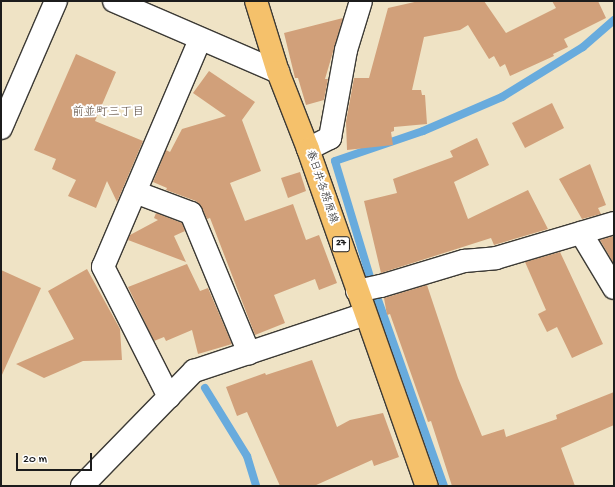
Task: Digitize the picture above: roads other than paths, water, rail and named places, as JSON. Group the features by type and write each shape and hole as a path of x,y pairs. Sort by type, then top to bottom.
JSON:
{"main road":[{"name":"春日井各務原線","path":"256,1 278,72 308,149 427,486"}],"street":[{"path":"1,128 56,1"},
{"path":"114,1 200,40 278,72"},
{"path":"308,149 330,138 346,50 361,1"},
{"path":"169,397 103,267 200,40"},
{"path":"135,192 191,213 249,353"},
{"path":"357,291 382,286 464,261 496,258 614,223"},
{"path":"581,232 614,288"},
{"path":"82,486 194,371 365,314"}],"waterway":[{"path":"444,486 370,277 335,161 423,131 502,97 583,47 614,20"},
{"path":"205,388 247,456 256,486"}],"district":[{"name":"前並町三丁目","path":"108,114"}]}
